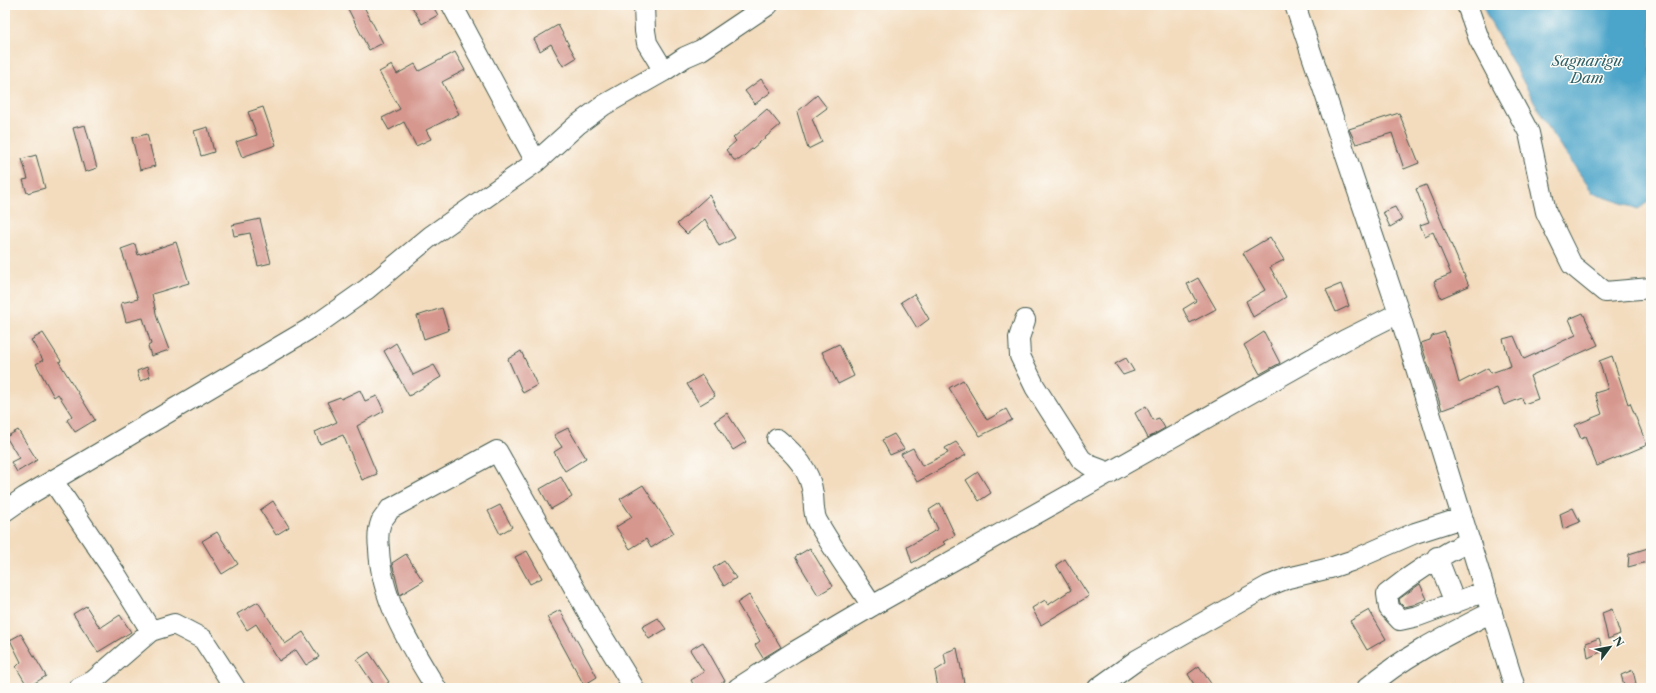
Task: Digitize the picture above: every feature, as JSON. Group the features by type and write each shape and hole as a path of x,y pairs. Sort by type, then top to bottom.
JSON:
{"street":[{"path":"452,5 536,162"},
{"path":"644,5 647,43 664,72"},
{"path":"5,511 25,497 316,325 366,289 431,236 536,162 577,125 604,105 664,72 685,57 701,50 723,36 745,19 768,5"},
{"path":"1295,5 1399,313 1515,688"},
{"path":"1467,5 1478,39 1529,133 1546,212 1572,265 1605,292 1651,288"},
{"path":"738,688 794,652 872,606 1345,340 1399,313"},
{"path":"1025,320 1019,338 1020,356 1035,387 1081,459 1090,465 1110,473"},
{"path":"777,439 800,460 808,476 817,520 872,606"},
{"path":"436,688 401,628 382,579 378,538 381,522 390,510 497,451 593,621 634,688"},
{"path":"53,481 117,576 151,631"},
{"path":"1098,688 1137,660 1268,586 1288,578 1330,568 1351,561 1415,533 1462,518"},
{"path":"1470,541 1437,557 1411,574 1387,594 1389,608 1400,620 1418,616 1486,591"},
{"path":"1437,557 1455,603"},
{"path":"1367,688 1404,662 1454,631 1492,612"},
{"path":"79,688 92,681 151,631 174,624 203,639 235,688"}],"water":[{"name":"Sagnarigu Dam","path":"1483,5 1651,5 1651,200 1638,209 1593,193 1552,134 1487,16"}],"building":[{"path":"346,5 363,5 383,43 369,50"},
{"path":"411,5 432,5 438,15 422,24"},
{"path":"558,25 576,58 563,66 551,44 540,51 534,39"},
{"path":"455,52 465,70 442,82 459,114 426,130 431,139 416,146 404,122 389,130 382,118 400,109 379,72 392,65 397,74 415,64 419,71"},
{"path":"761,79 771,92 755,104 745,91"},
{"path":"817,95 827,108 812,119 822,142 808,149 797,112"},
{"path":"263,107 276,145 242,157 236,142 257,135 248,112"},
{"path":"767,109 780,125 739,160 734,160 726,150 736,141 733,138"},
{"path":"1399,113 1419,163 1404,169 1392,133 1356,144 1349,129"},
{"path":"85,125 97,168 85,172 73,128"},
{"path":"208,127 214,152 201,156 194,131"},
{"path":"147,134 155,166 140,170 132,138"},
{"path":"36,155 45,188 27,193 23,180 28,179 22,159"},
{"path":"1426,185 1469,286 1441,298 1434,281 1451,274 1433,232 1425,236 1420,225 1429,222 1416,189"},
{"path":"709,195 735,238 719,246 705,219 687,234 677,224"},
{"path":"1395,207 1402,220 1390,227 1383,212"},
{"path":"260,219 271,263 258,266 250,233 234,236 232,225"},
{"path":"1270,237 1284,260 1270,267 1286,297 1253,317 1246,301 1265,290 1243,253"},
{"path":"176,242 189,283 152,294 157,318 169,350 151,356 148,346 151,344 143,318 126,322 121,303 138,299 121,249 135,244 138,255"},
{"path":"1198,278 1216,309 1190,323 1183,309 1196,301 1187,284"},
{"path":"1341,284 1349,306 1336,312 1326,290"},
{"path":"914,294 929,319 917,328 901,302"},
{"path":"442,308 449,330 424,339 417,316"},
{"path":"1583,313 1598,345 1530,376 1538,399 1524,404 1522,398 1504,405 1497,388 1442,410 1421,343 1430,340 1432,336 1445,332 1459,383 1488,368 1491,373 1511,366 1503,339 1514,336 1524,359 1576,335 1569,319"},
{"path":"1264,332 1280,363 1260,374 1244,345"},
{"path":"43,333 95,420 75,432 67,420 72,416 58,394 54,397 36,364 43,360 31,340"},
{"path":"396,343 413,375 434,365 441,377 409,396 384,351"},
{"path":"839,344 854,376 838,384 822,352"},
{"path":"521,351 537,385 523,393 508,359"},
{"path":"1612,356 1628,404 1630,403 1647,445 1597,466 1585,437 1581,439 1575,425 1602,414 1595,393 1608,389 1599,361"},
{"path":"1126,358 1134,371 1123,375 1115,364"},
{"path":"147,367 150,377 140,381 137,371"},
{"path":"702,375 715,396 700,405 687,384"},
{"path":"963,380 987,420 1006,409 1012,420 980,436 949,388"},
{"path":"360,390 365,401 377,396 384,411 357,426 377,474 362,480 343,435 320,444 315,432 337,422 327,402 340,397 341,399"},
{"path":"1146,406 1153,420 1159,418 1165,428 1148,438 1135,413"},
{"path":"727,413 746,442 733,450 715,421"},
{"path":"568,428 586,458 565,471 554,452 562,447 554,435"},
{"path":"18,430 37,460 17,472 11,462 19,458 6,437"},
{"path":"894,434 904,449 890,455 882,440"},
{"path":"956,442 966,455 917,482 901,454 913,448 922,466 948,453 945,448"},
{"path":"978,472 991,493 979,501 966,480"},
{"path":"561,477 572,497 551,509 540,489"},
{"path":"643,485 674,533 651,548 646,539 630,549 616,527 632,517 620,499"},
{"path":"273,501 289,527 276,535 260,510"},
{"path":"940,503 955,535 943,542 945,544 912,563 907,547 938,529 929,510"},
{"path":"500,505 512,527 500,534 488,511"},
{"path":"1573,508 1580,522 1563,529 1560,514"},
{"path":"217,532 238,564 222,574 202,541"},
{"path":"1651,547 1651,561 1628,567 1629,554"},
{"path":"810,548 833,586 818,595 795,557"},
{"path":"527,551 542,578 530,584 515,557"},
{"path":"406,554 423,581 400,595 392,563"},
{"path":"1065,559 1089,596 1041,625 1032,608 1045,600 1048,605 1071,590 1056,565"},
{"path":"724,561 736,578 724,586 713,568"},
{"path":"1420,584 1427,599 1404,607 1400,603 1399,599"},
{"path":"749,595 781,647 763,658 755,645 760,641 737,603"},
{"path":"258,602 285,644 303,632 319,657 306,665 296,650 279,661 256,624 247,630 237,614"},
{"path":"86,606 100,628 120,615 131,632 98,652 73,614"},
{"path":"1612,609 1620,634 1608,639 1602,613"},
{"path":"560,610 597,677 584,685 547,617"},
{"path":"1369,610 1386,639 1367,650 1350,621"},
{"path":"658,618 666,629 649,639 642,627"},
{"path":"21,634 46,676 28,687 16,667 21,662 10,640"},
{"path":"1599,638 1603,651 1588,658 1586,643"},
{"path":"703,642 725,681 713,688 695,688 691,680 704,672 690,650"},
{"path":"957,648 965,688 938,688 935,671 946,664 944,653"},
{"path":"369,652 389,682 380,688 376,688 357,660"},
{"path":"1199,666 1214,688 1196,688 1188,674"},
{"path":"1633,670 1636,684 1630,688 1625,688 1621,675"}]}
